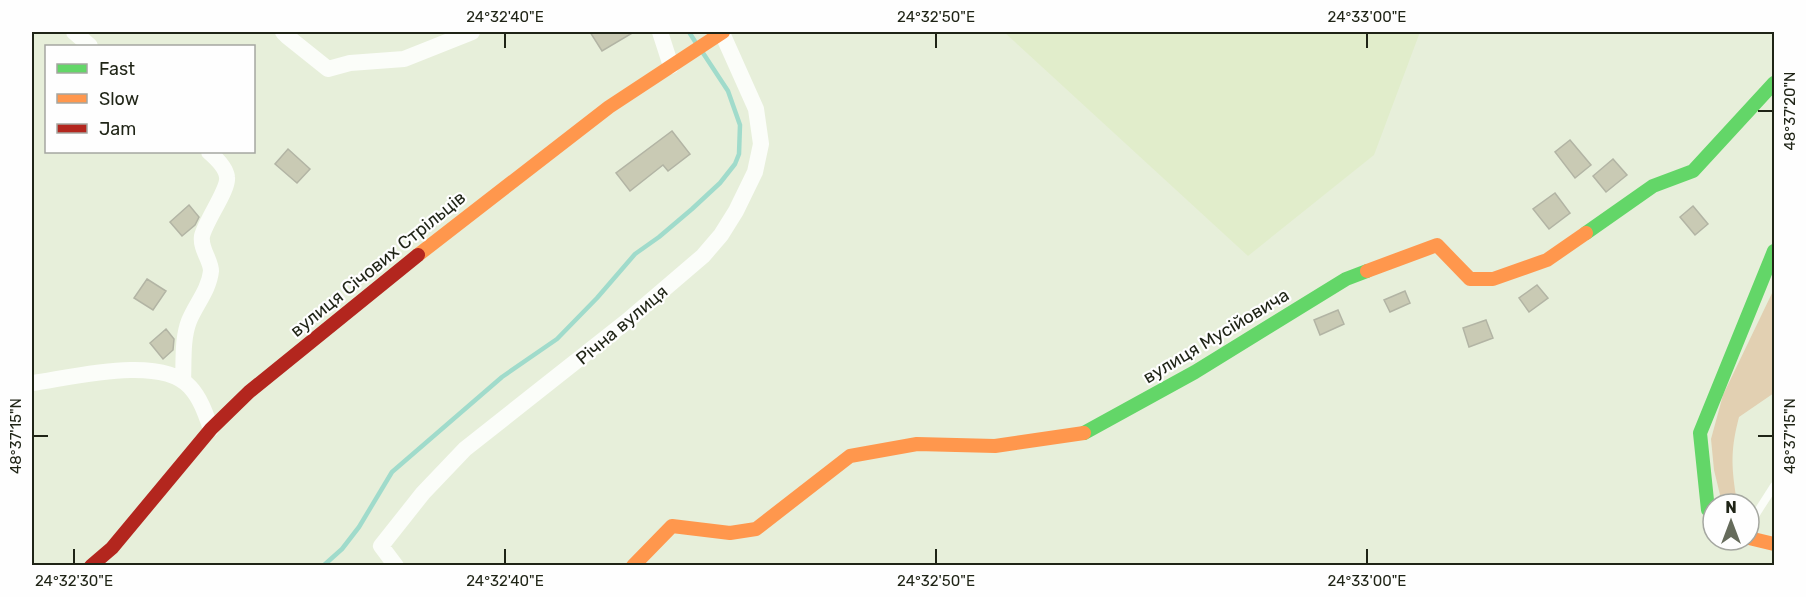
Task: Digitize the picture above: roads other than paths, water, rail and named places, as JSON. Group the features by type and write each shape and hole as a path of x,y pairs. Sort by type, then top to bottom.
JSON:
{"street":[{"path":"74,32 89,45"},
{"path":"283,32 328,69 350,63 404,58 472,32"},
{"path":"660,32 671,66"},
{"name":"вулиця Січових Стрільців","path":"91,566 119,540 211,429 249,392 452,227 609,107 718,35"},
{"name":"Річна вулиця","path":"396,566 381,546 423,493 465,449 627,321 703,256 722,236 755,172 762,144 756,109 718,35"},
{"name":"вулиця Мусійовича","path":"633,566 672,526 730,533 756,530 850,456 917,444 995,446 1081,434 1195,372 1346,279 1437,245 1470,279 1493,279 1547,260 1653,186 1694,171 1774,83"},
{"path":"183,381 186,333 206,291 211,269 204,253 202,238 209,217 226,187 227,177 217,159 210,153"},
{"path":"1706,492 1700,433 1774,251"},
{"path":"32,383 122,369 165,373 183,381 191,388 202,404 211,429"}],"lane":[{"path":"1761,506 1774,486"}],"waterway":[{"path":"689,32 696,43"},
{"path":"323,566 342,549 359,527 392,472 502,377 557,339 635,254 692,209 720,183 735,164 739,154 740,125 728,91 703,53"}]}
